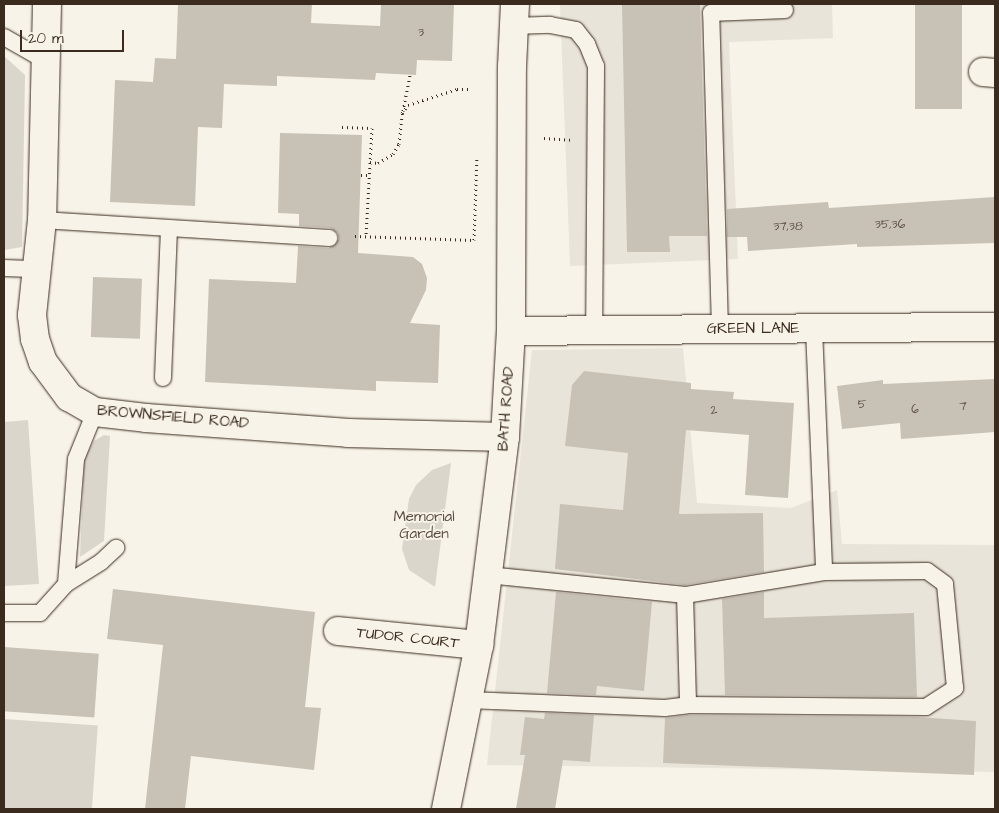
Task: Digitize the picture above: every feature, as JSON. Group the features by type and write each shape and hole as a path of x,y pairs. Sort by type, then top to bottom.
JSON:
{"street":[{"name":"BROWNSFIELD ROAD","path":"47,4 42,220 32,315 35,339 43,362 69,397 95,412 348,433 505,436"},
{"name":"BATH ROAD","path":"446,809 479,645 505,436 512,331 514,15"},
{"name":"GREEN LANE","path":"512,331 995,327"},
{"name":"TUDOR COURT","path":"338,631 479,645"}],"lane":[{"path":"720,329 711,13 785,10"},
{"path":"514,15 576,30 587,44 596,66 594,330"},
{"path":"4,37 46,61"},
{"path":"42,220 329,238"},
{"path":"163,378 169,229"},
{"path":"4,268 37,269"},
{"path":"814,329 824,572"},
{"path":"66,584 76,459 95,412"},
{"path":"4,613 40,613 66,584 101,562 116,548"},
{"path":"468,700 665,708 688,705 926,708 955,688 945,584 927,570 824,572 685,595 488,575"},
{"path":"685,595 688,705"}],"path":[{"path":"370,162 378,163 393,154 398,144 410,74"},
{"path":"402,113 408,105 456,90 472,89"},
{"path":"342,127 372,128 366,236"},
{"path":"329,238 329,227 339,228 339,235 474,240 478,136 565,141"},
{"path":"361,175 369,175"}],"shaded area":[{"path":"560,4 832,4 833,38 729,42 738,259 570,266"},
{"path":"683,348 697,503 791,508 837,490 842,544 995,545 995,772 487,765 532,350"}],"green space":[{"path":"4,56 25,75 22,247 4,250"},
{"path":"28,420 39,584 4,586 4,422"},
{"path":"104,435 110,436 104,541 80,557 84,460 94,441"},
{"name":"Memorial Garden","path":"451,463 435,587 409,570 402,549 409,499 416,485 432,470"},
{"path":"4,719 98,726 92,809 4,809"}],"building":[{"path":"178,4 312,4 311,23 380,26 381,4 454,4 452,61 417,60 416,75 376,73 375,80 277,76 277,86 224,84 222,128 198,127 195,206 110,202 115,80 153,82 155,58 176,59"},
{"path":"622,4 700,4 707,236 669,236 670,252 627,252"},
{"path":"915,4 962,4 962,109 915,109"},
{"path":"280,133 362,135 358,253 413,257 422,264 427,278 426,290 410,323 440,325 438,383 376,381 376,391 205,382 209,279 296,283 298,246 329,248 339,239 338,233 330,228 299,226 299,214 278,213"},
{"path":"995,197 995,243 857,247 857,244 748,251 747,237 727,237 727,209 828,202 829,208"},
{"path":"93,277 142,279 140,339 91,337"},
{"path":"584,371 691,383 691,389 734,392 733,399 794,403 788,498 745,495 749,435 686,430 679,514 763,513 764,572 685,585 555,569 560,504 623,510 628,453 565,446 572,385"},
{"path":"995,379 995,432 901,439 900,423 842,429 837,386 883,380 883,384"},
{"path":"113,589 315,612 305,707 321,708 314,770 191,756 185,809 145,809 163,645 107,639"},
{"path":"556,592 652,602 644,691 597,686 596,695 547,693"},
{"path":"764,592 764,618 914,613 917,697 725,695 722,599"},
{"path":"4,647 99,654 94,717 4,711"},
{"path":"545,713 594,715 590,762 563,760 555,809 516,809 525,755 520,755 525,717 544,719"},
{"path":"689,715 917,717 976,721 974,775 663,763 665,718"}]}
